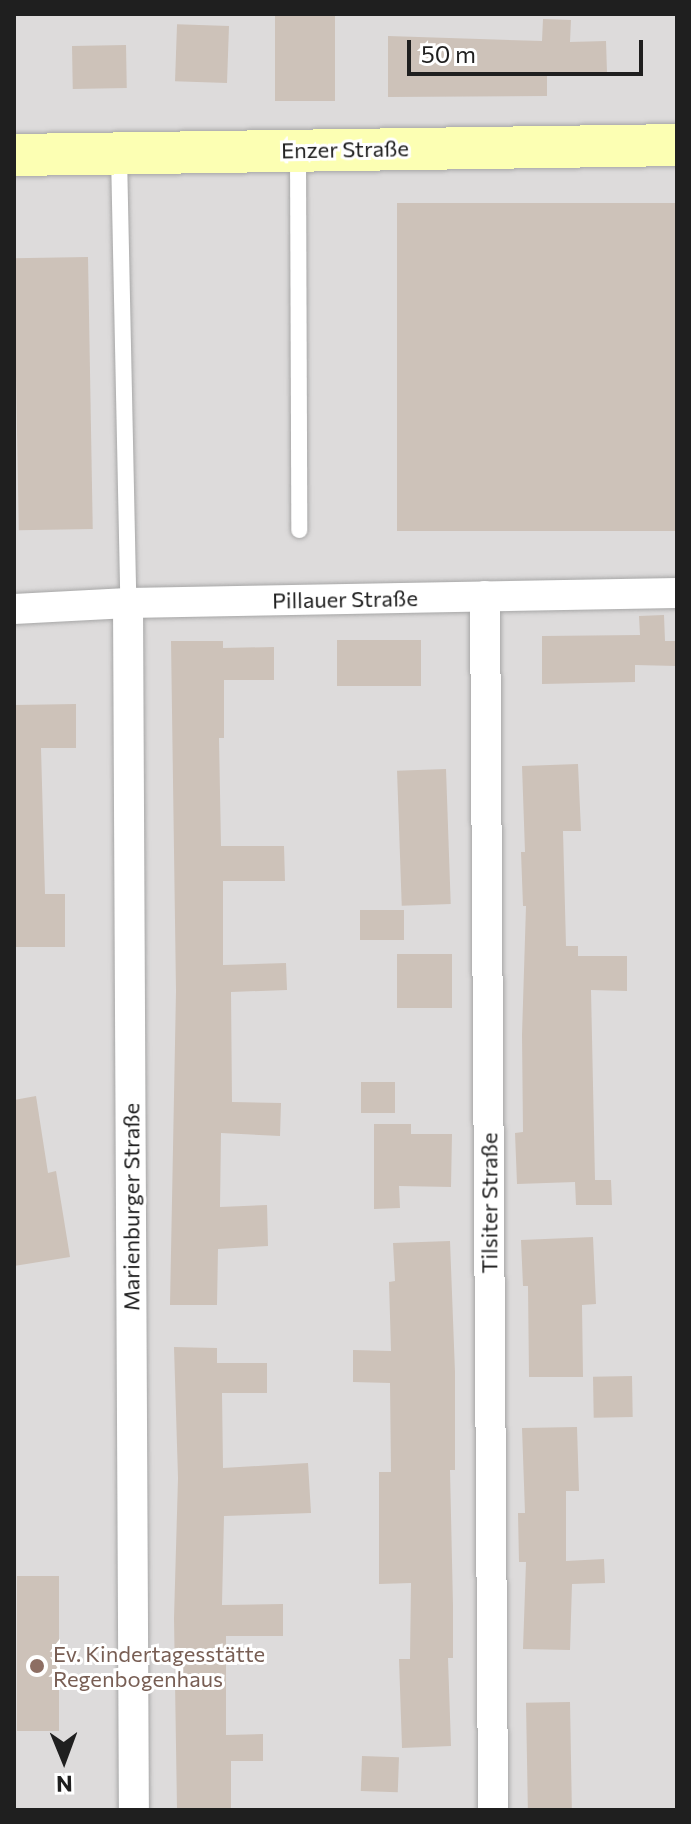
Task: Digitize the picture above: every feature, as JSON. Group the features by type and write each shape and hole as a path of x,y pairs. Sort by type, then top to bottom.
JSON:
{"main road":[{"name":"Enzer Straße","path":"14,155 677,145"}],"street":[{"name":"Pillauer Straße","path":"14,609 128,603 677,593"},
{"name":"Tilsiter Straße","path":"485,596 493,1810"},
{"name":"Marienburger Straße","path":"128,603 134,1810"}],"lane":[{"path":"298,150 299,530"},
{"path":"119,153 128,603"}],"shaded area":[{"path":"14,14 677,14 677,1810 14,1810"}],"building":[{"path":"275,14 335,14 335,101 275,101"},
{"path":"543,19 571,20 570,42 606,41 607,73 547,72 547,96 388,97 388,36 542,41"},
{"path":"177,24 229,26 227,83 175,81"},
{"path":"126,45 127,88 73,89 72,46"},
{"path":"397,203 677,203 677,531 397,531"},
{"path":"88,257 93,529 19,530 14,258"},
{"path":"664,615 665,641 677,641 677,666 635,665 635,682 542,684 542,636 640,635 639,616"},
{"path":"337,640 421,640 421,686 337,686"},
{"path":"171,641 223,641 223,648 274,647 274,680 224,680 224,738 219,738 221,846 284,846 285,881 223,881 223,965 286,963 287,990 231,992 232,1102 281,1103 280,1136 221,1133 220,1207 267,1205 268,1246 218,1249 217,1305 170,1305 176,991"},
{"path":"76,704 76,748 41,748 45,894 65,894 65,947 14,947 14,705"},
{"path":"578,764 581,831 563,831 566,946 578,946 578,956 627,956 627,991 591,990 595,1180 611,1180 612,1205 576,1205 575,1182 517,1184 515,1133 523,1132 526,906 523,906 521,852 525,852 522,766"},
{"path":"446,769 451,904 402,906 397,771"},
{"path":"360,910 404,910 404,940 360,940"},
{"path":"397,954 452,954 452,1008 397,1008"},
{"path":"361,1082 395,1082 395,1113 361,1113"},
{"path":"36,1096 48,1173 56,1171 70,1257 14,1266 14,1100"},
{"path":"374,1124 411,1124 411,1134 452,1134 451,1187 399,1186 400,1208 374,1209"},
{"path":"593,1237 596,1304 582,1305 583,1377 529,1377 528,1286 523,1286 521,1240"},
{"path":"450,1241 455,1372 455,1470 450,1470 453,1658 448,1658 451,1746 402,1748 399,1659 410,1659 411,1583 379,1584 379,1472 391,1472 390,1383 353,1382 353,1350 391,1351 389,1282 395,1281 393,1243"},
{"path":"174,1347 217,1348 217,1363 267,1363 267,1393 222,1393 223,1468 308,1463 311,1513 224,1516 222,1605 283,1604 283,1636 226,1636 226,1735 263,1734 263,1761 231,1761 231,1810 177,1810 174,1618 178,1478"},
{"path":"632,1376 633,1417 594,1418 593,1377"},
{"path":"577,1427 579,1491 566,1491 566,1561 604,1559 605,1583 572,1584 570,1650 523,1649 526,1562 519,1562 518,1513 525,1513 522,1428"},
{"name":"Ev. Kindertagesstätte Regenbogenhaus","path":"17,1576 59,1576 59,1731 17,1731"},
{"path":"570,1702 572,1810 528,1810 526,1703"},
{"path":"362,1756 399,1757 398,1792 361,1791"}],"place":[{"name":"Ev. Kindertagesstätte Regenbogenhaus","path":"37,1666"}]}
